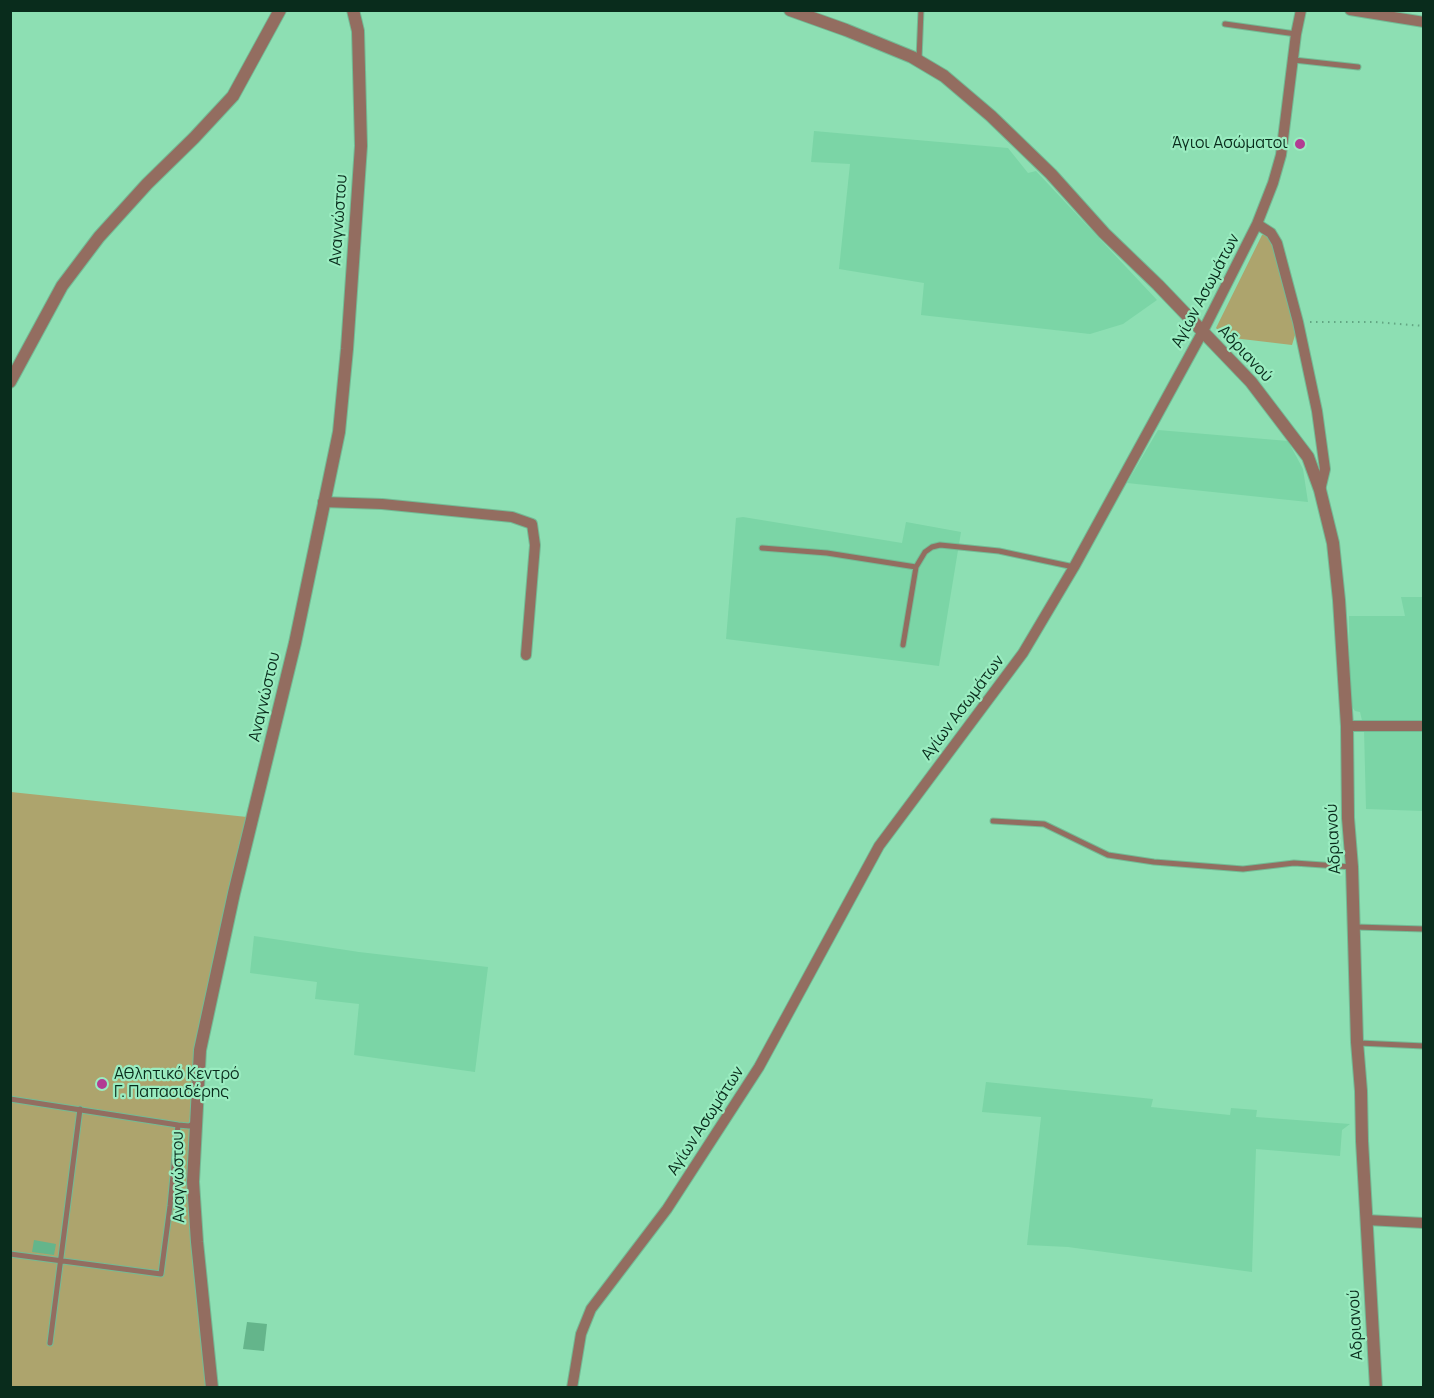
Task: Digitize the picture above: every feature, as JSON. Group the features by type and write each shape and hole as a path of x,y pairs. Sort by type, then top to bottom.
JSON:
{"street":[{"path":"10,382 62,286 115,220 233,96 280,10"},
{"name":"Αναγνώστου","path":"212,1388 193,1182 202,1038 234,893 295,643 339,432 347,349 360,146 358,41 353,10"},
{"name":"Αδριανού","path":"790,10 846,30 918,61 944,76 991,116 1051,174 1104,233 1158,285 1251,382 1308,457 1320,490 1334,543 1339,600 1347,726 1348,818 1352,867 1357,1042 1376,1388"},
{"name":"Αγίων Ασωμάτων","path":"572,1388 581,1334 591,1309 667,1209 759,1067 879,846 1023,654 1074,567 1202,333 1257,224 1274,183 1281,155 1301,10"},
{"path":"1350,10 1424,21"},
{"path":"1257,224 1271,233 1277,243 1298,322 1317,411 1325,469 1320,490"},
{"path":"323,502 382,504 512,517 532,524 535,545 526,655"},
{"path":"1347,726 1424,726"},
{"path":"1367,1220 1424,1222"}],"lane":[{"path":"918,61 921,10"},
{"path":"1225,24 1296,34"},
{"path":"1294,60 1358,67"},
{"path":"903,645 916,567 925,552 932,547 940,545 999,551 1074,567"},
{"path":"762,548 827,553 916,567"},
{"path":"993,821 1044,824 1108,855 1154,861 1243,869 1294,863 1352,867"},
{"path":"1353,927 1424,929"},
{"path":"1357,1042 1424,1046"},
{"path":"10,1099 178,1125 189,1126 195,1123"},
{"path":"50,1343 80,1109"},
{"path":"10,1254 161,1274 178,1125"}],"path":[{"path":"1298,322 1375,322 1424,326"}],"shaded area":[{"path":"814,131 1008,148 1028,173 1036,171 1157,300 1123,324 1090,334 921,315 924,283 839,269 850,164 811,162"},
{"path":"1262,235 1268,235 1274,244 1296,332 1292,345 1225,337 1216,328"},
{"path":"1158,430 1288,441 1303,469 1308,502 1127,483"},
{"path":"743,517 902,543 906,522 961,532 939,666 726,639 736,518"},
{"path":"1401,597 1423,597 1423,811 1366,809 1364,729 1360,712 1355,711 1350,704 1349,616 1405,616"},
{"name":"Αθλητικό Κεντρό Γ. Παπασιδέρης","path":"11,792 247,817 198,1042 189,1126 188,1190 193,1265 211,1387 11,1387"},
{"path":"254,936 359,952 488,967 475,1072 354,1055 359,1004 315,999 317,982 250,973"},
{"path":"986,1082 1153,1099 1151,1107 1230,1115 1231,1108 1257,1110 1256,1117 1350,1124 1342,1130 1340,1156 1256,1149 1252,1272 1068,1247 1027,1245 1041,1117 982,1112"}],"building":[{"path":"34,1240 56,1244 54,1255 32,1252"},
{"path":"247,1322 267,1324 264,1351 243,1349"}],"place":[{"name":"Άγιοι Ασώματοι","path":"1300,144"},
{"name":"Αθλητικό Κεντρό Γ. Παπασιδέρης","path":"102,1084"}]}
